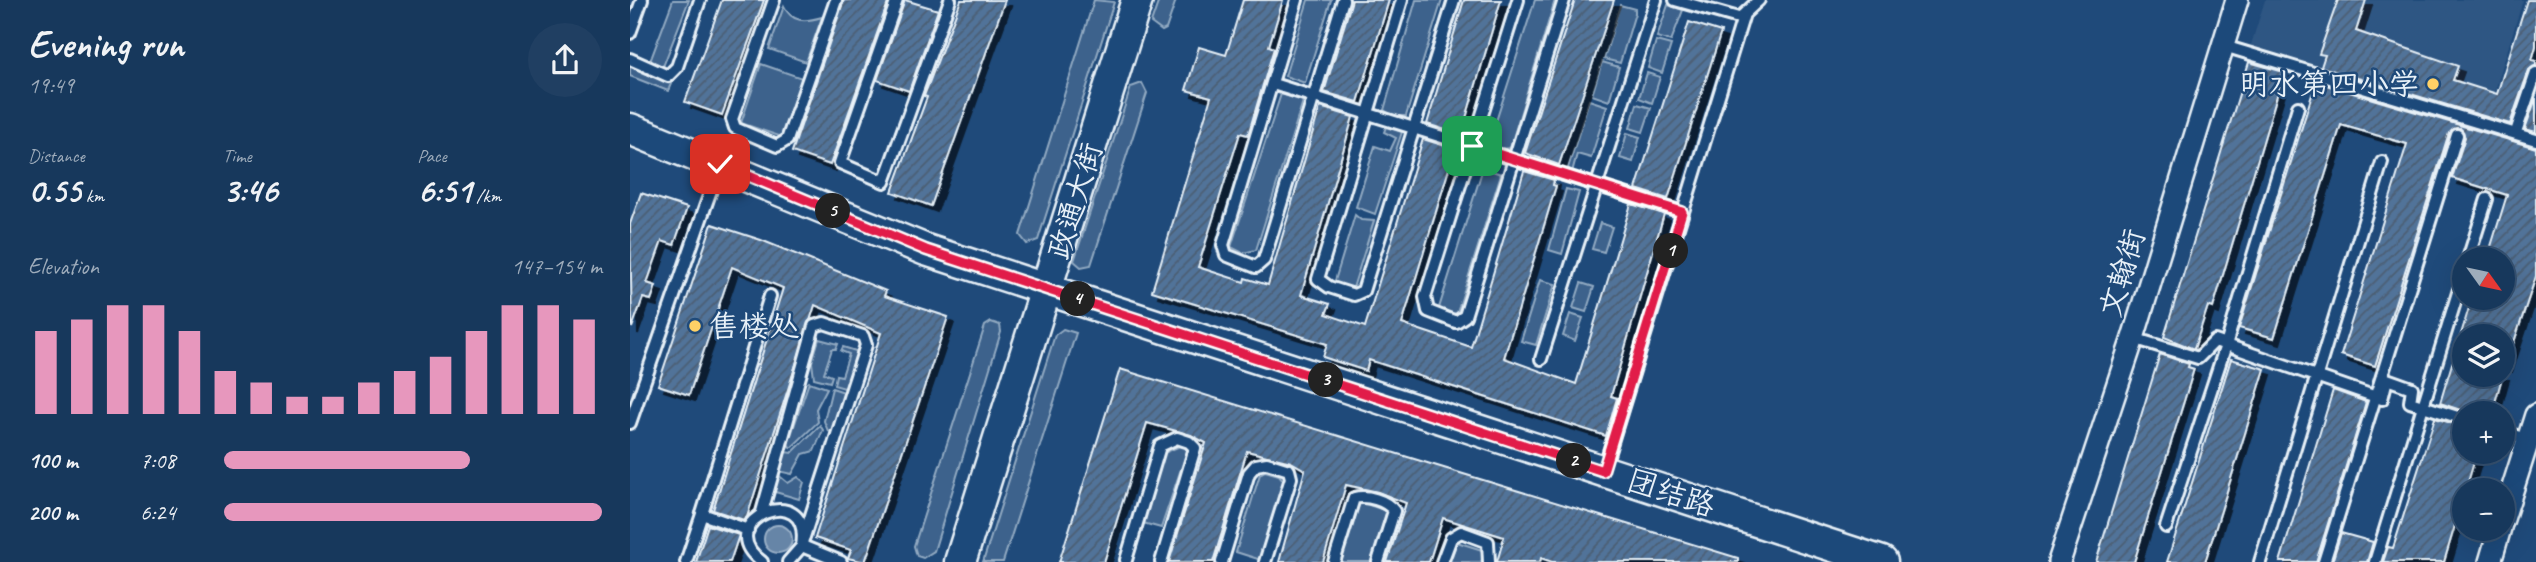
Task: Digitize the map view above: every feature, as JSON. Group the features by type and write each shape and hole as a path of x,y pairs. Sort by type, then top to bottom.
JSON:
{"street":[{"name":"政通大街","path":"960,562 1137,0"},
{"name":"文翰街","path":"2059,562 2133,338 2236,0"},
{"name":"团结路","path":"630,129 926,250 1882,562"},
{"path":"2515,481 2536,416"},
{"path":"2490,562 2496,541"}],"lane":[{"path":"630,33 642,0"},
{"path":"630,59 668,76 677,67 700,0"},
{"path":"774,0 732,119 735,128 777,146 787,140 836,0"},
{"path":"897,0 840,163 884,182 950,0"},
{"path":"1297,0 1223,245 1226,255 1233,260 1256,267 1264,260 1343,0"},
{"path":"1402,0 1318,279 1329,287 1354,295 1363,291 1454,0"},
{"path":"1518,0 1425,297 1428,311 1435,316 1457,322 1465,316 1564,0"},
{"path":"1541,359 1656,0"},
{"path":"1675,0 1742,19"},
{"path":"1603,471 1742,19 1759,0"},
{"path":"2224,46 2536,140"},
{"path":"2517,129 2536,72"},
{"path":"1273,84 1682,212"},
{"path":"2166,527 2226,345 2298,107"},
{"path":"2324,562 2457,135"},
{"path":"2260,562 2382,162"},
{"path":"630,423 633,404 720,164"},
{"path":"2472,247 2487,199"},
{"path":"686,562 771,296"},
{"path":"2375,562 2453,310"},
{"path":"743,562 749,545 748,530 762,512 814,326 824,323 863,336 866,345 797,552"},
{"path":"2133,338 2198,358 2216,341 2382,399 2387,379 2412,388 2410,402 2452,415"},
{"path":"2515,436 2528,440"},
{"path":"1127,561 1160,446 1177,438 1189,442 1195,448 1161,562"},
{"path":"1222,562 1250,473 1256,465 1267,463 1289,470 1291,478 1265,562"},
{"path":"1334,562 1354,498 1364,496 1389,504 1394,511 1378,562"},
{"path":"762,512 775,509 792,514 802,528 797,552"},
{"path":"702,513 748,530"},
{"path":"1442,562 1451,538 1461,531 1488,542 1489,562"},
{"path":"749,545 762,562"},
{"path":"797,552 841,562"}],"shaded area":[{"path":"673,0 689,0 662,69 651,63 651,59"},
{"path":"1094,0 1114,2 1038,240 1027,244 1020,235"},
{"path":"1159,0 1176,0 1166,29 1162,31 1151,23"},
{"path":"1308,0 1331,0 1305,83 1285,76"},
{"path":"1416,0 1442,0 1406,116 1393,116 1384,110"},
{"path":"1535,0 1555,0 1510,148 1499,149 1489,143"},
{"name":"明水第四小学","path":"2265,0 2523,0 2486,120 2250,48"},
{"path":"1620,5 1635,9 1635,13 1620,63 1604,59"},
{"path":"1668,5 1683,10 1671,41 1657,37"},
{"path":"784,6 791,16 800,20 822,17 806,62 769,49"},
{"path":"1656,41 1671,45 1662,73 1648,68"},
{"path":"1602,62 1619,67 1609,101 1592,95"},
{"path":"630,63 673,79 668,91 630,76"},
{"path":"761,64 802,78 782,137 741,123"},
{"path":"1647,73 1660,77 1652,103 1639,98"},
{"path":"1142,83 1147,93 1091,265 1081,267 1074,261 1131,87"},
{"path":"1281,94 1303,101 1256,250 1243,253 1231,247"},
{"path":"1589,100 1607,106 1591,158 1577,154 1572,172 1568,168"},
{"path":"1637,104 1651,108 1643,132 1630,128"},
{"path":"1386,127 1402,132 1375,214 1356,207 1375,146 1390,151 1396,138 1384,132"},
{"path":"1627,133 1640,137 1633,162 1620,158"},
{"path":"1483,168 1501,174 1457,313 1448,315 1439,308"},
{"path":"1566,189 1579,192 1562,254 1549,250"},
{"path":"1355,215 1361,220 1374,221 1353,288 1334,284"},
{"path":"1600,223 1612,227 1604,252 1592,249"},
{"path":"1540,280 1555,284 1536,345 1521,341"},
{"path":"1581,283 1594,287 1586,312 1573,308"},
{"path":"1570,314 1583,318 1575,341 1563,336"},
{"path":"991,322 1000,325 1001,332 934,551 923,558 917,556 914,546 985,326"},
{"path":"1063,329 1076,333 1003,562 983,562 1055,335"},
{"path":"819,339 838,344 836,349 832,349 824,373 832,376 830,382 814,378 812,362"},
{"path":"843,347 859,352 848,389 834,385 836,375 842,376 849,354 841,351"},
{"path":"809,382 827,388 816,409 818,422 791,448 788,444"},
{"path":"832,388 847,393 834,433 828,431 824,421"},
{"path":"820,425 823,430 814,451 803,454 792,474 779,471 785,452 792,453"},
{"path":"1180,446 1188,448 1161,528 1143,523 1164,453"},
{"path":"1265,471 1279,475 1284,481 1261,560 1236,552 1260,474"},
{"path":"777,474 788,483 798,477 804,482 799,499 772,491"},
{"path":"1360,502 1387,511 1371,562 1340,562"},
{"path":"778,525 788,529 792,539 788,549 778,553 768,549 764,539 768,529"},
{"path":"1457,542 1485,551 1481,562 1450,562"}],"building":[{"path":"722,0 764,0 722,115 685,102"},
{"path":"844,0 889,0 830,165 792,152"},
{"path":"905,0 938,10 909,91 877,80"},
{"path":"961,0 1005,0 931,206 892,192 927,97 924,96"},
{"path":"1243,0 1283,0 1269,46 1274,48 1248,135 1240,133 1198,267 1244,282 1245,278 1268,285 1320,107 1353,117 1301,295 1330,304 1326,314 1365,327 1423,139 1455,149 1402,324 1471,347 1524,171 1554,180 1553,185 1556,186 1504,358 1576,384 1631,204 1664,214 1611,396 1617,398 1606,436 1369,360 1366,371 1323,357 1327,344 1152,291 1211,97 1186,90 1199,47 1226,55"},
{"path":"1352,0 1389,0 1358,102 1324,92"},
{"path":"1464,0 1501,0 1461,135 1427,124"},
{"path":"1575,0 1614,0 1559,165 1525,153"},
{"path":"2338,0 2366,0 2356,31 2458,66 2453,80 2497,94 2527,0 2536,0 2536,46 2532,60 2536,61 2536,65 2529,70 2510,124 2321,67 2325,55 2319,54"},
{"path":"1689,22 1721,32 1668,199 1636,189"},
{"path":"2249,62 2284,72 2213,308 2208,306 2194,349 2164,337"},
{"path":"2316,82 2536,148 2536,276 2515,339 2515,324 2464,324 2468,310 2515,310 2515,247 2491,247 2507,195 2452,178 2465,137 2460,128 2449,133 2375,366 2341,355 2407,144 2341,125 2274,338 2239,328"},
{"path":"2536,98 2536,132 2525,129"},
{"path":"641,193 687,208 674,245 662,241 647,283 656,286 651,300 643,298 632,328 630,224"},
{"path":"712,224 761,240 886,291 884,296 948,317 865,562 848,558 851,550 815,538 881,333 815,305 747,517 744,520 713,510 783,288 732,267 689,395 658,385"},
{"path":"2160,354 2189,364 2188,367 2194,369 2134,562 2096,562"},
{"path":"2231,359 2265,369 2205,562 2167,562"},
{"path":"2452,364 2452,387 2499,387 2495,401 2452,401 2452,407 2440,403"},
{"path":"1120,369 1738,558 1738,562 1552,562 1541,558 1540,562 1497,562 1504,537 1443,518 1429,562 1387,562 1406,503 1378,492 1346,485 1323,562 1279,562 1305,470 1291,462 1247,451 1213,562 1169,562 1206,443 1191,435 1147,423 1104,562 1059,562"},
{"path":"2333,390 2366,402 2316,562 2280,562"},
{"path":"2435,418 2452,423 2452,464 2473,464 2469,478 2452,478 2452,535 2444,562 2383,562 2388,547 2393,548"},
{"path":"708,525 739,535 730,562 696,562"},
{"path":"2341,533 2373,542 2367,562 2332,562"}],"place":[{"name":"明水第四小学","path":"2433,84"},
{"name":"售楼处","path":"695,326"}],"route":[{"path":"720,164 926,250 1603,471 1682,212 1472,146"}]}
